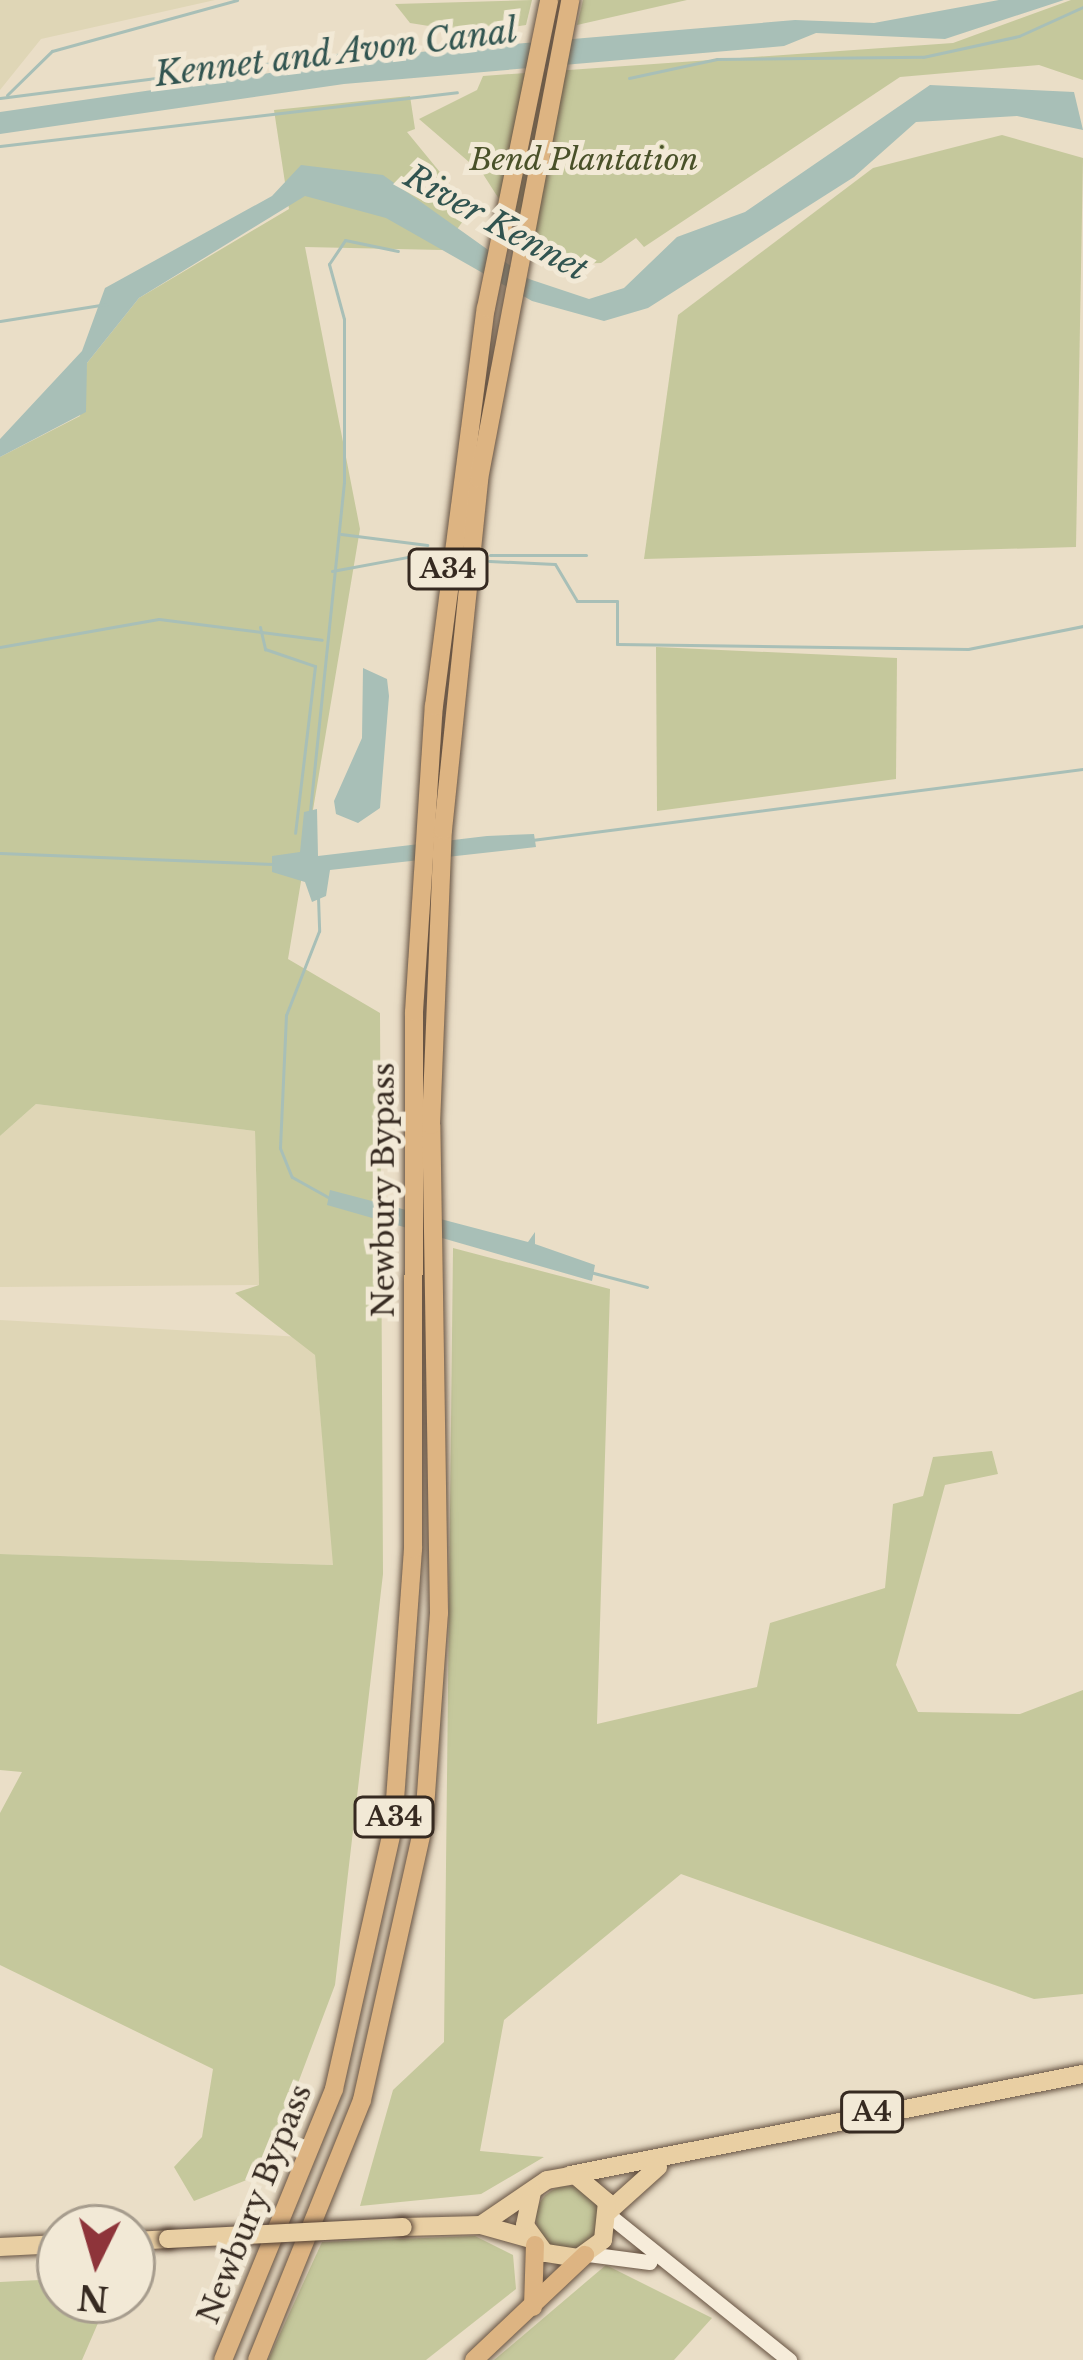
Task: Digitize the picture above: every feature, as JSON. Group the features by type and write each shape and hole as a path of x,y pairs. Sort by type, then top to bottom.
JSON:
{"highway":[{"name":"Newbury Bypass","path":"549,0 553,27"},
{"name":"Newbury Bypass","path":"223,2360 321,2131 387,1866 412,1587 422,1247 431,1210 441,866 433,831 486,308 501,224 553,27 570,0"},
{"name":"Newbury Bypass","path":"256,2360 362,2100 417,1868 439,1612 422,1247 412,1203 421,866 433,831 541,79"},
{"path":"533,2242 533,2306"},
{"path":"474,2360 586,2254"}],"main road":[{"name":"A4","path":"570,2175 667,2162 1083,2074"},
{"name":"A4","path":"609,2213 667,2162"},
{"path":"481,2224 570,2175 596,2186 609,2213 663,2267 789,2360"},
{"path":"532,2193 533,2242"},
{"path":"586,2254 609,2213"},
{"path":"156,2240 481,2224 533,2242 559,2258 586,2254 663,2267"},
{"path":"0,2247 36,2245"}],"shaded area":[{"path":"0,0 215,0 41,39 0,90"},
{"path":"36,1104 255,1131 259,1285 0,1287 0,1136"},
{"path":"0,1320 301,1337 315,1355 334,1565 0,1554"}],"green space":[{"path":"532,0 526,25 473,33 410,23 395,4"},
{"path":"583,0 687,0 577,25"},
{"name":"Bend Plantation","path":"1071,0 1083,0 1083,80 1039,65 900,77 644,247 636,238 601,263 541,265 483,174 419,119 477,90 483,76 953,43"},
{"path":"410,96 415,129 407,132 471,210 442,250 305,247 360,529 288,959 380,1013 383,1574 335,1985 264,2173 194,2201 174,2167 202,2137 213,2069 0,1965 0,1813 22,1772 0,1770 0,1554 333,1565 315,1355 235,1293 259,1285 255,1131 36,1104 0,1136 0,457 80,416 87,363 139,298 289,209 274,110"},
{"path":"1002,135 1083,158 1076,547 644,559 678,315 873,168"},
{"path":"656,647 897,658 896,779 657,811"},
{"path":"453,1248 610,1289 597,1724 757,1687 770,1623 885,1588 893,1504 923,1496 933,1457 992,1451 998,1474 945,1485 896,1665 918,1712 1020,1714 1083,1690 1083,1994 1034,1999 681,1874 504,2020 480,2151 544,2157 481,2194 360,2206 393,2090 444,2042"},
{"path":"568,2186 591,2195 600,2218 591,2241 568,2250 545,2241 536,2218 545,2195"},
{"path":"475,2236 513,2255 516,2289 426,2360 268,2360 322,2242"},
{"path":"606,2265 712,2318 674,2360 494,2360"},
{"path":"36,2280 36,2324 98,2324 82,2360 0,2360 0,2282"}],"water":[{"path":"999,0 1064,0 945,39 816,33 784,46 344,84 0,134 0,112 408,53 795,20 874,23"},
{"path":"930,85 1074,92 1083,130 1017,116 916,122 854,177 648,308 604,321 532,301 386,218 305,196 139,298 87,363 86,412 0,457 0,439 82,351 105,288 272,196 301,165 383,175 529,279 589,299 624,288 677,237 745,212"},
{"path":"363,668 387,679 389,696 380,808 358,823 336,814 334,801 362,738"},
{"path":"317,809 318,856 534,834 536,847 330,870 326,896 312,902 305,882 272,872 272,856 300,852 304,812"},
{"path":"330,1190 528,1242 535,1232 535,1244 595,1265 592,1281 327,1205"}],"waterway":[{"path":"7,95 52,51 237,0"},
{"path":"629,78 717,59 923,57 1019,36 1083,7"},
{"name":"Kennet and Avon Canal","path":"0,98 404,46"},
{"path":"0,146 457,92"},
{"path":"310,811 344,482 344,319 329,264 345,240 398,251"},
{"path":"0,321 107,304"},
{"path":"341,534 427,545"},
{"path":"332,571 424,554"},
{"path":"490,555 586,555"},
{"path":"489,561 555,564 577,601 617,601 617,644 968,649 1083,626"},
{"path":"0,647 159,619 322,640"},
{"path":"260,627 265,649 315,666 295,833"},
{"path":"532,840 1083,769"},
{"path":"0,853 273,864"},
{"path":"318,897 319,931 286,1015 280,1148 292,1177 328,1197"},
{"path":"590,1272 647,1287"}],"water label":[{"name":"River Kennet","path":"496,223"}]}
